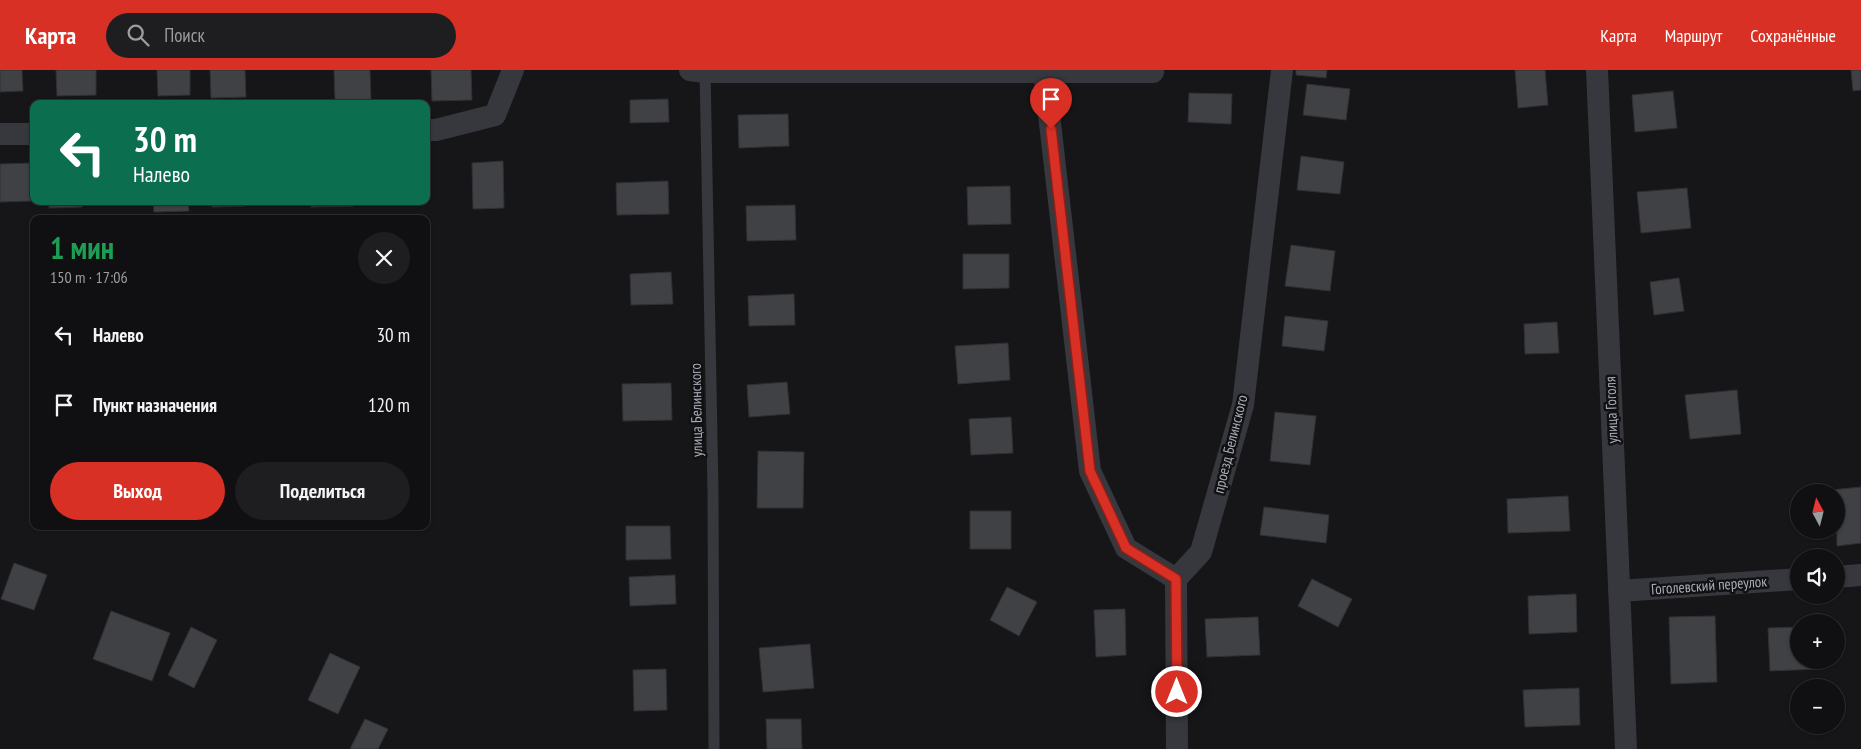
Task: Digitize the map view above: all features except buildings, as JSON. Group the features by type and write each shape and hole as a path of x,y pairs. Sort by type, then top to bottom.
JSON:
{"street":[{"path":"430,130 495,115 513,70"},
{"name":"проезд Белинского","path":"1176,579 1201,552 1242,405 1282,70"},
{"name":"улица Гоголя","path":"1597,70 1626,749"},
{"path":"700,71 1153,72"},
{"path":"1044,72 1090,471 1126,548 1176,579 1178,749"},
{"path":"0,134 30,134"},
{"path":"1845,576 1861,575"},
{"name":"Гоголевский переулок","path":"1619,591 1790,580"}],"lane":[{"name":"улица Белинского","path":"700,71 713,491 714,749"}],"route":[{"path":"1051,129 1090,471 1126,548 1176,579 1177,692"}]}
